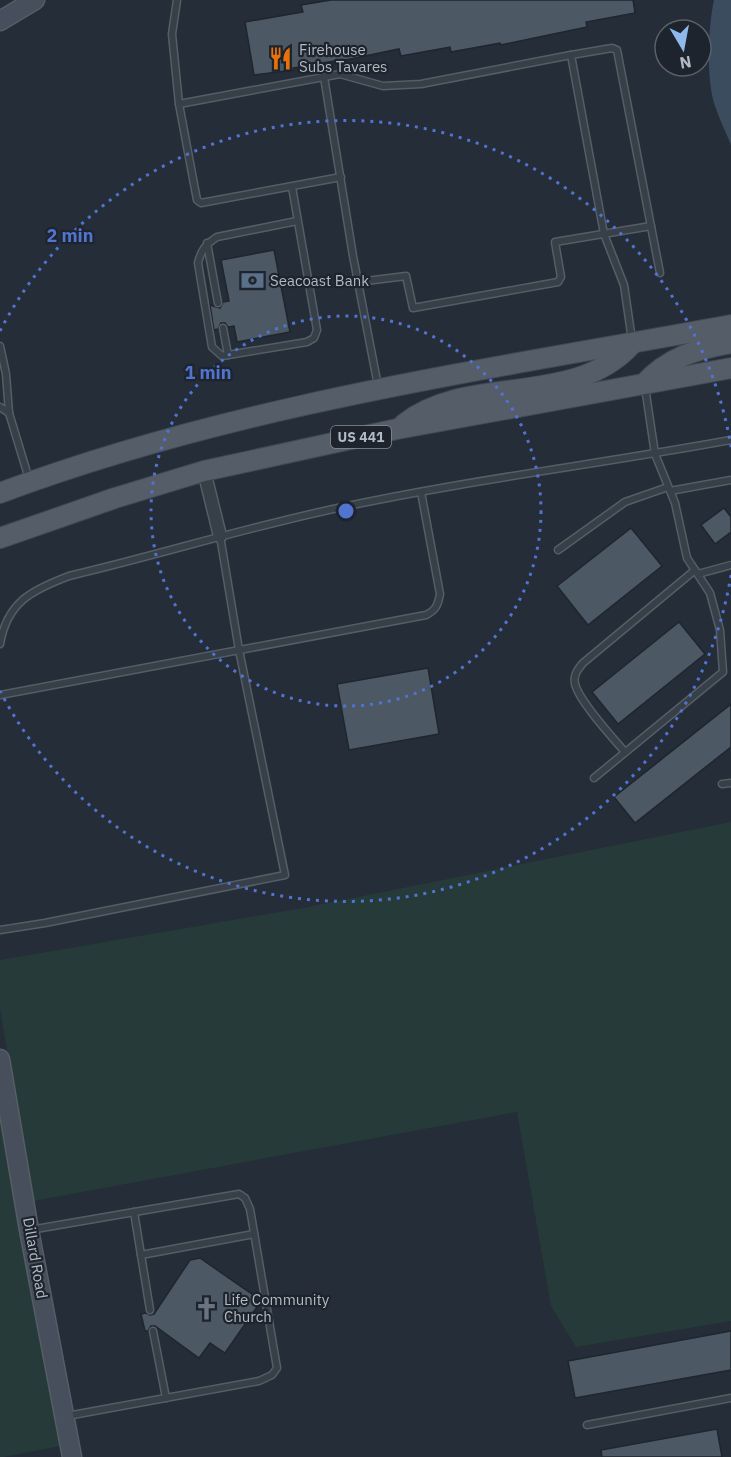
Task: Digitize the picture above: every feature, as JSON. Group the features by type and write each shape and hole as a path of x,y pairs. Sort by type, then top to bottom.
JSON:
{"main road":[{"path":"0,493 110,456 285,408 731,325"},
{"path":"397,429 429,408 577,378 599,370 620,357 632,343"},
{"path":"644,384 656,371 676,357 700,349 731,343"},
{"name":"US 441","path":"0,538 115,498 204,471 397,429 731,368"},
{"path":"0,501 29,483"}],"street":[{"path":"0,21 35,0"},
{"path":"204,471 220,536"},
{"name":"Dillard Road","path":"0,1059 29,1230 72,1457"}],"lane":[{"path":"177,0 172,34 179,104 197,200 201,203 341,177"},
{"path":"179,104 340,74 383,86 421,84 612,48 617,50 660,273"},
{"path":"571,55 603,234 624,285 632,343"},
{"path":"324,77 358,282 379,390"},
{"path":"292,187 317,330 314,338 307,342 222,356 212,347 198,263 200,252 207,243 217,237 297,221"},
{"path":"358,282 406,276 413,308 558,282 561,277 555,242 651,226"},
{"path":"207,243 218,303"},
{"path":"223,328 228,355"},
{"path":"0,346 6,374 9,413 29,483"},
{"path":"594,778 723,672 720,630 710,593 687,558 675,503 655,454 644,384"},
{"path":"0,406 9,413"},
{"path":"0,644 9,615 15,605 51,583 69,576 338,508 731,440"},
{"path":"558,550 625,502 669,489 731,480"},
{"path":"0,695 433,612 438,605 440,594 421,492"},
{"path":"0,930 45,923 285,874 239,650 220,536"},
{"path":"625,753 581,697 575,683 577,669 697,572 731,565"},
{"path":"722,784 731,783"},
{"path":"29,1230 239,1194 245,1198 250,1209 277,1368 272,1375 259,1381 64,1416"},
{"path":"134,1212 150,1310"},
{"path":"141,1255 254,1234"},
{"path":"153,1331 166,1398"},
{"path":"587,1425 731,1398"}],"shaded area":[{"path":"731,822 731,1321 576,1347 551,1306 517,1112 33,1201 0,1009 0,960 303,908"},
{"path":"0,1109 61,1446 3,1457 0,1457"}],"water":[{"path":"714,0 731,0 731,145 718,116 712,95 710,78 713,78 713,18 711,18"}],"building":[{"path":"331,0 633,0 635,13 586,22 587,27 501,45 500,43 451,52 450,47 401,56 399,49 293,68 294,70 254,75 245,22 303,12 301,5"},
{"name":"Seacoast Bank","path":"274,250 290,332 237,342 234,326 228,327 225,323 221,323 218,329 214,330 210,305 220,308 223,302 229,301 221,260"},
{"path":"724,508 731,517 731,532 715,544 701,525"},
{"path":"631,528 662,566 588,625 557,586"},
{"path":"679,622 705,654 618,724 592,692"},
{"path":"428,668 439,734 349,750 337,684"},
{"path":"731,704 731,747 635,823 614,797"},
{"name":"Life Community Church","path":"200,1258 256,1297 257,1307 225,1353 210,1343 199,1358 155,1326 145,1331 141,1314 154,1314 190,1260"},
{"path":"731,1331 731,1370 575,1398 568,1361"},
{"path":"717,1429 722,1457 602,1457 601,1450"}],"place":[{"name":"Firehouse Subs Tavares","path":"281,59"},
{"name":"Seacoast Bank","path":"252,281"},
{"name":"Life Community Church","path":"206,1309"}]}
